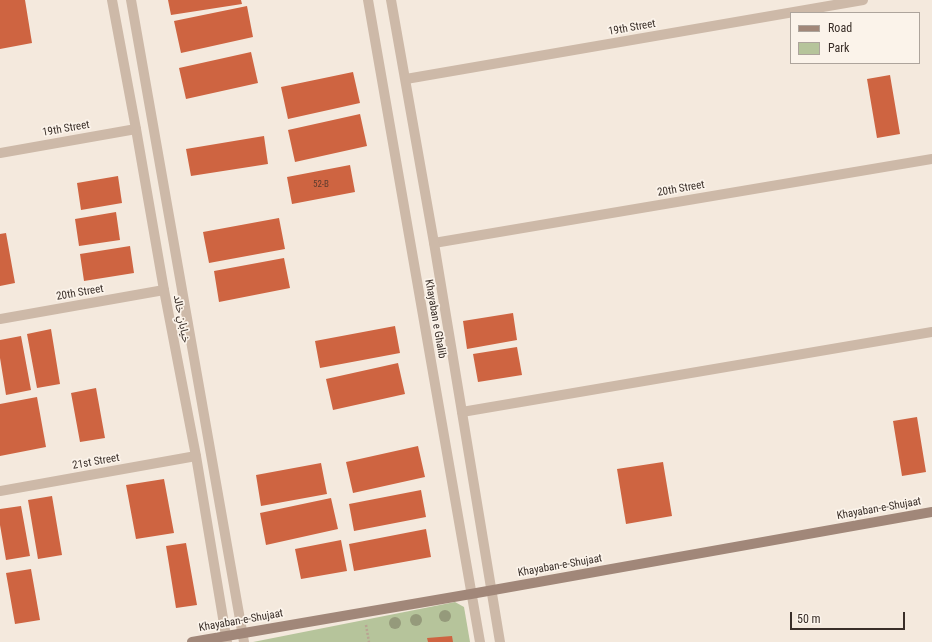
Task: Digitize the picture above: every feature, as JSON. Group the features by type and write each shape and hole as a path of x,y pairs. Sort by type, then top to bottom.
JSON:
{"main road":[{"name":"Khayaban-e-Shujaat","path":"192,642 243,638 364,612 932,512"}],"street":[{"name":"خیابانِ خالد","path":"112,0 164,290 196,456 227,639"},
{"name":"خیابانِ خالد","path":"131,0 243,638"},
{"name":"Khayaban e Ghalib","path":"368,0 480,642"},
{"name":"Khayaban e Ghalib","path":"391,0 434,243 500,642"},
{"name":"19th Street","path":"794,12 863,0"},
{"name":"19th Street","path":"406,79 790,13"},
{"name":"19th Street","path":"0,153 136,130"},
{"name":"20th Street","path":"434,243 932,159"},
{"name":"20th Street","path":"0,319 164,290"},
{"path":"462,412 932,332"},
{"name":"21st Street","path":"0,491 196,456"}],"path":[{"path":"364,612 369,642"}],"green space":[{"path":"455,602 464,607 470,642 253,642"}],"building":[{"path":"0,0 25,0 32,43 0,49"},
{"path":"168,0 241,0 242,4 171,15"},
{"path":"247,6 253,37 181,53 174,21"},
{"path":"251,52 258,83 186,99 179,68"},
{"path":"353,72 360,103 288,119 281,87"},
{"path":"890,75 900,134 877,138 867,79"},
{"path":"360,114 367,146 295,162 288,130"},
{"path":"264,136 268,164 191,176 186,149"},
{"path":"350,165 355,192 292,204 287,177"},
{"path":"118,176 122,203 81,210 77,183"},
{"path":"116,212 120,240 79,246 75,219"},
{"path":"279,218 285,249 209,263 203,232"},
{"path":"6,233 15,283 0,286 0,234"},
{"path":"130,246 134,273 84,281 80,254"},
{"path":"284,258 290,288 219,302 214,271"},
{"path":"513,313 517,340 467,349 463,321"},
{"path":"395,326 400,353 320,368 315,341"},
{"path":"51,329 60,384 37,388 27,334"},
{"path":"21,336 31,390 6,395 0,358 0,340"},
{"path":"517,347 522,375 478,382 473,354"},
{"path":"398,363 405,394 333,410 326,379"},
{"path":"96,388 105,438 80,442 71,393"},
{"path":"37,397 46,447 0,456 0,404"},
{"path":"917,417 926,472 902,476 893,421"},
{"path":"418,446 425,477 353,493 346,462"},
{"path":"663,462 672,516 626,524 617,469"},
{"path":"321,463 327,494 261,506 256,475"},
{"path":"164,479 174,533 136,539 126,485"},
{"path":"421,490 426,517 354,531 349,504"},
{"path":"52,496 62,555 38,559 28,500"},
{"path":"331,498 338,529 266,545 260,513"},
{"path":"21,506 30,556 6,560 0,525 0,509"},
{"path":"426,529 431,557 354,571 349,544"},
{"path":"341,540 347,571 301,579 295,549"},
{"path":"186,543 197,605 176,608 166,546"},
{"path":"31,569 40,620 15,624 6,573"},
{"path":"452,636 453,642 428,642 427,638"}]}
